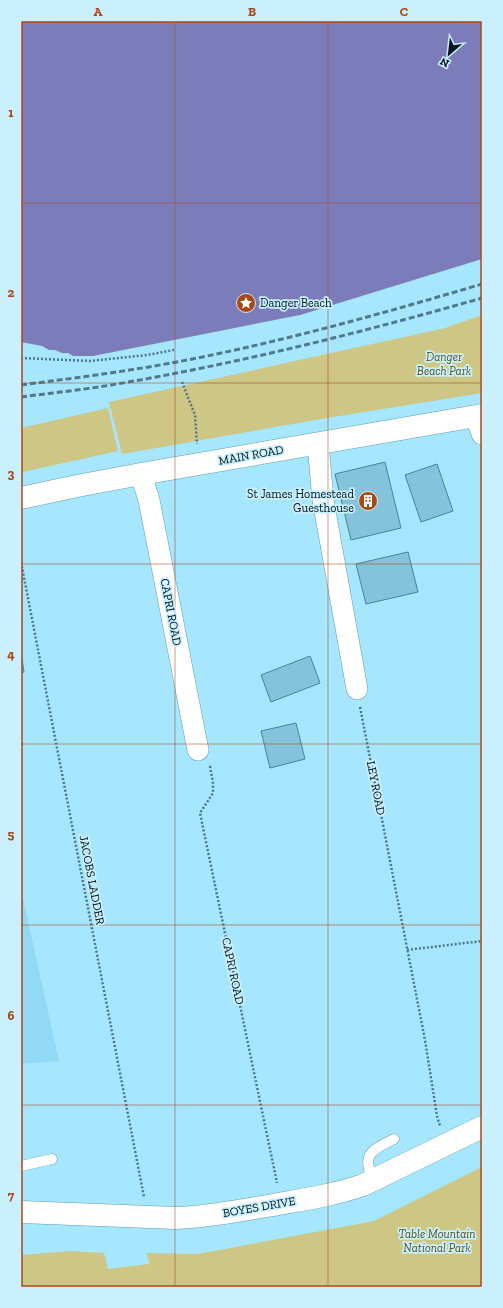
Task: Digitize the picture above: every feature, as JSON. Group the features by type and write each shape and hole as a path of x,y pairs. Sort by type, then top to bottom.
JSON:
{"main road":[{"name":"MAIN ROAD","path":"21,498 141,474 318,444 480,422"},
{"name":"BOYES DRIVE","path":"21,1212 176,1218 197,1217 348,1190 373,1181 482,1127"}],"street":[{"path":"318,444 323,500 357,689"},
{"name":"CAPRI ROAD","path":"141,474 149,500 204,757"}],"lane":[{"path":"373,1181 368,1168 368,1157 374,1149 394,1139"},
{"path":"21,1166 52,1159"}],"path":[{"path":"21,358 90,361 147,355 174,350"},
{"path":"182,382 195,415 197,446"},
{"name":"JACOBS LADDER","path":"21,562 145,1202"},
{"name":"LEY ROAD","path":"357,689 426,1047 437,1116 441,1130"},
{"name":"CAPRI ROAD","path":"204,757 213,783 212,792 200,813 278,1189"},
{"path":"407,950 482,941"}],"shaded area":[{"path":"21,21 482,21 482,259 300,315 93,356 73,356 68,353 49,350 42,346 21,342"},
{"path":"21,890 59,1061 21,1064"}],"green space":[{"name":"Danger Beach Park","path":"482,315 482,393 327,418 122,454 109,402 445,328"},
{"path":"108,408 118,451 23,472 21,465 21,428"},
{"name":"Table Mountain National Park","path":"482,1167 482,1287 21,1287 21,1255 70,1251 104,1253 108,1269 149,1264 147,1253 198,1254 374,1221"}],"building":[{"name":"St James Homestead Guesthouse","path":"385,462 401,528 351,540 335,474"},
{"path":"437,464 453,511 421,522 405,475"},
{"path":"408,552 418,592 366,604 356,564"},
{"path":"21,652 24,672 21,673"},
{"path":"310,656 320,683 271,702 261,675"},
{"path":"296,723 305,759 270,768 261,731"}],"railway":[{"path":"21,385 137,369 241,349 345,323 482,284"},
{"path":"21,397 111,385 205,367 298,347 482,298"}],"place":[{"name":"Danger Beach","path":"246,303"},
{"name":"St James Homestead Guesthouse","path":"368,501"}]}
